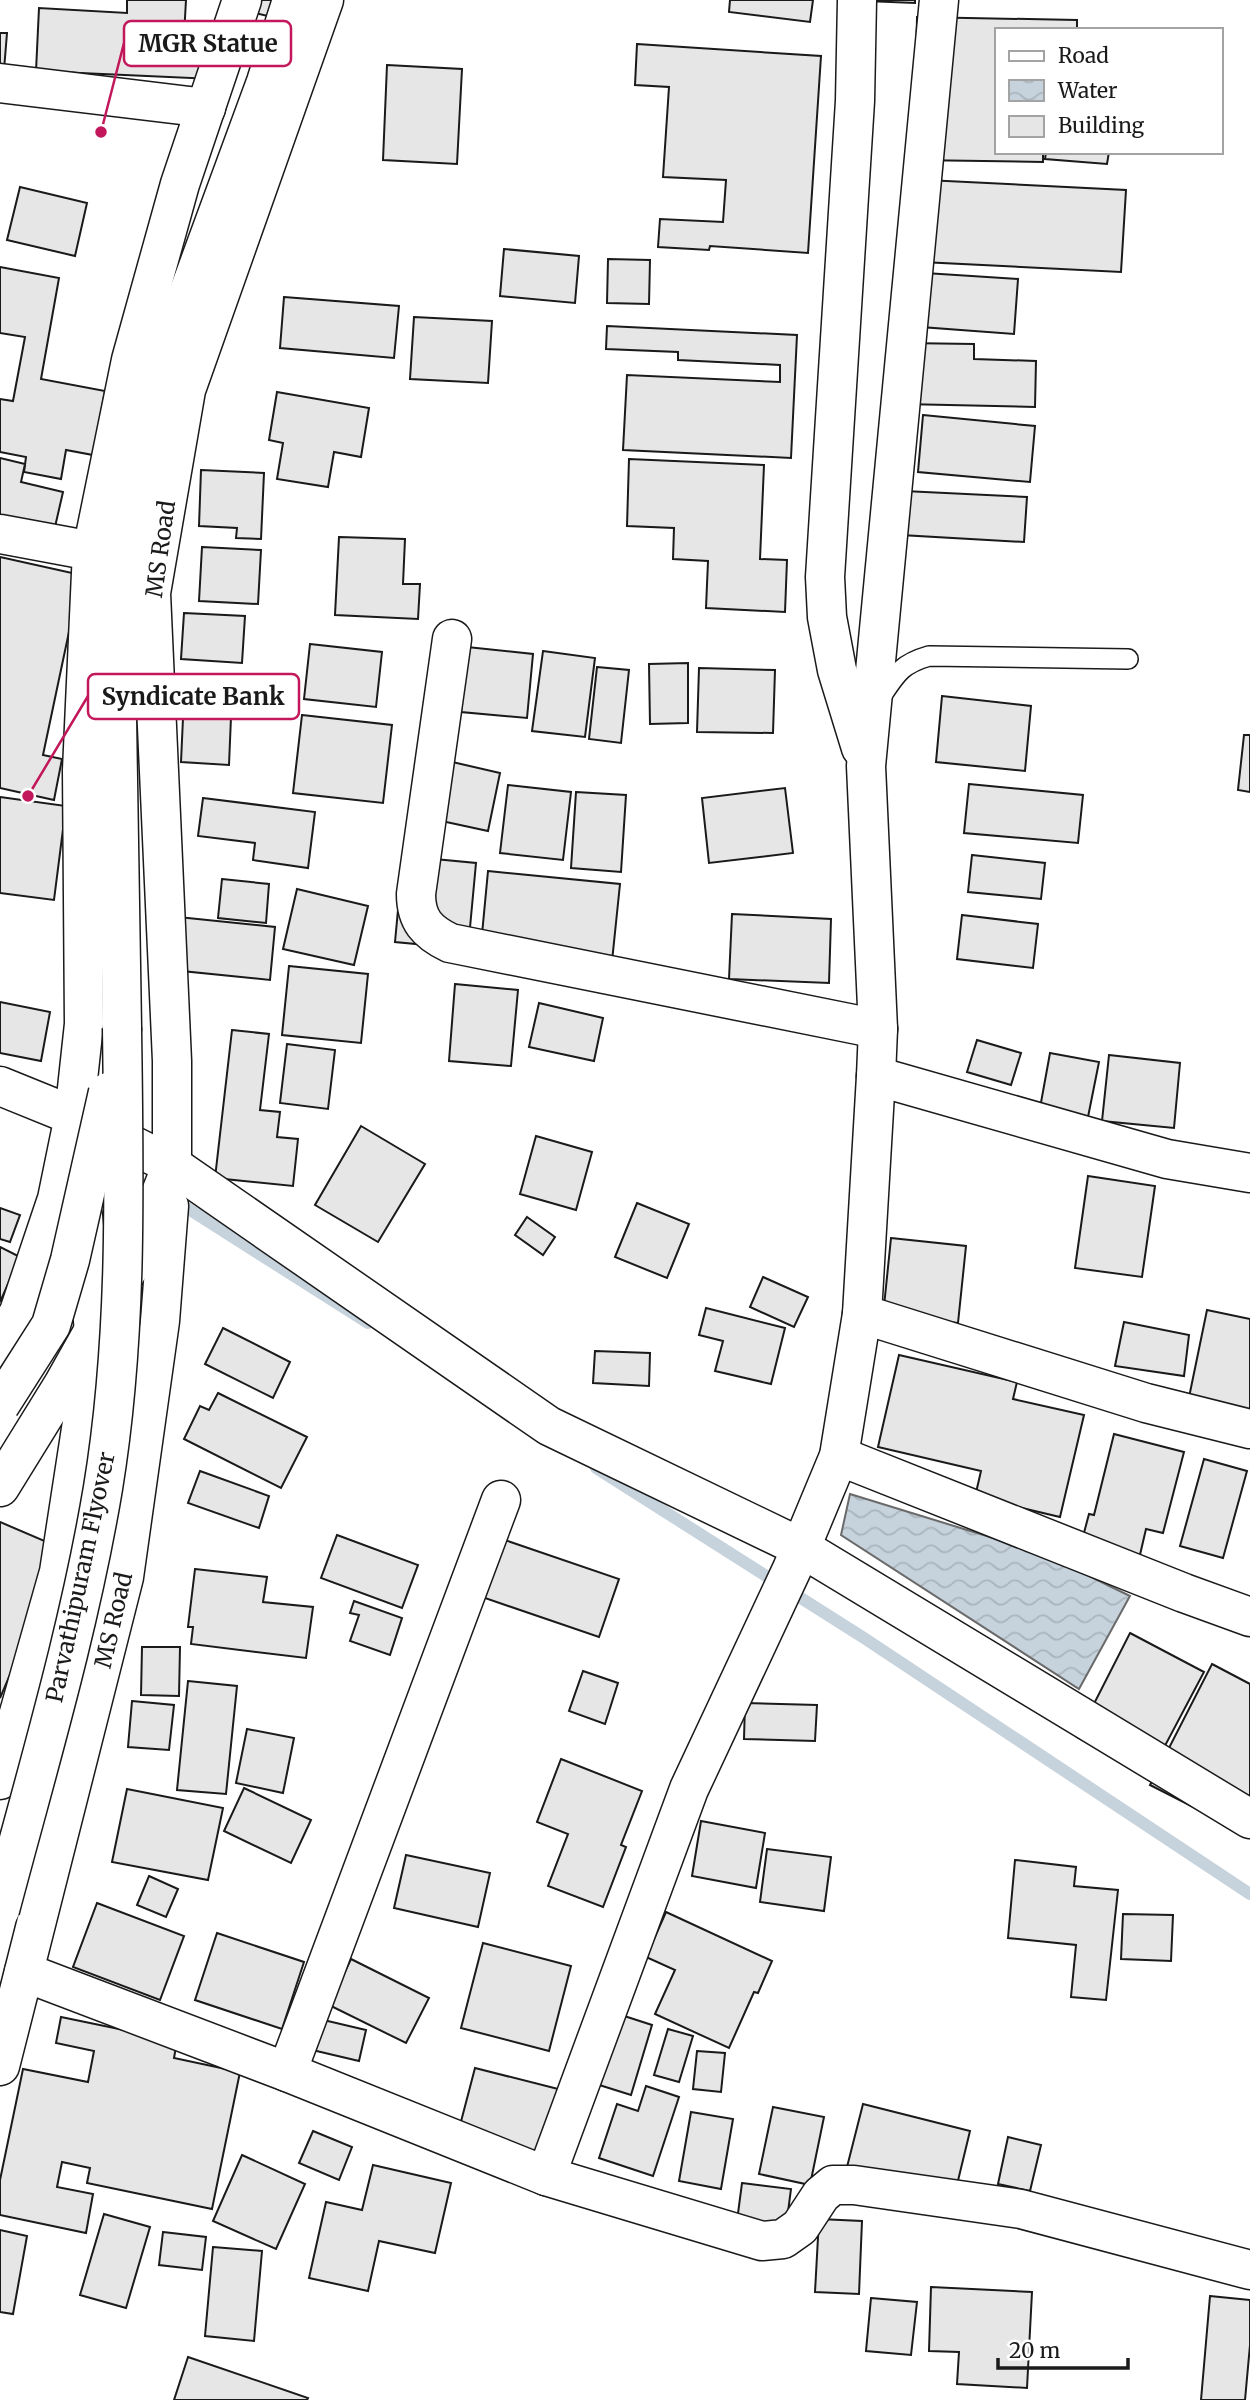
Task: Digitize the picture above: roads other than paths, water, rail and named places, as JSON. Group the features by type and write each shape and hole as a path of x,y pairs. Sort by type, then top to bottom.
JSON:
{"main road":[{"path":"0,1348 19,1312 57,1199 74,1116 84,1024 82,770 92,551 131,360 180,184 242,0"},
{"path":"0,1405 51,1325 70,1260 122,1028 117,718 121,607 155,384 266,82 292,0"},
{"name":"MS Road","path":"0,2066 124,1577 160,1321 172,1165 172,1061 151,593 186,390 324,0"},
{"path":"857,0 855,101 825,577 827,617 836,670 866,766"},
{"path":"546,2176 689,1789 773,1611 839,1456 862,1314 878,1029 866,766 939,0"},
{"path":"0,83 206,108"},
{"path":"0,534 92,551"},
{"path":"452,639 416,894 416,909 433,935 450,943 878,1029"},
{"name":"Parvathipuram Flyover","path":"0,1910 69,1652 103,1487 121,1324 124,1185 122,1028"},
{"path":"876,1076 1167,1159 1250,1173"},
{"path":"0,1086 74,1116 172,1165 550,1426 796,1558 1250,1819"},
{"name":"MS Road","path":"0,1780 60,1572 93,1331 74,1116"},
{"name":"MS Road","path":"0,1487 63,1385 136,1255 172,1165"},
{"path":"862,1314 1146,1403 1250,1429"},
{"path":"839,1456 1250,1617"},
{"path":"287,2072 501,1500"},
{"path":"24,1972 287,2072 546,2176 762,2241 783,2239 800,2227 821,2194 832,2185 854,2185 1020,2209 1250,2270"}],"lane":[{"path":"872,710 893,679 910,661 929,656 1128,659"}],"water":[{"path":"850,1494 1042,1553 1130,1596 1079,1689 841,1535"}],"waterway":[{"path":"187,1208 368,1323"},
{"path":"596,1468 864,1638 1250,1894"}],"place":[{"name":"MGR Statue","path":"101,132"},
{"name":"Syndicate Bank","path":"28,796"}]}
